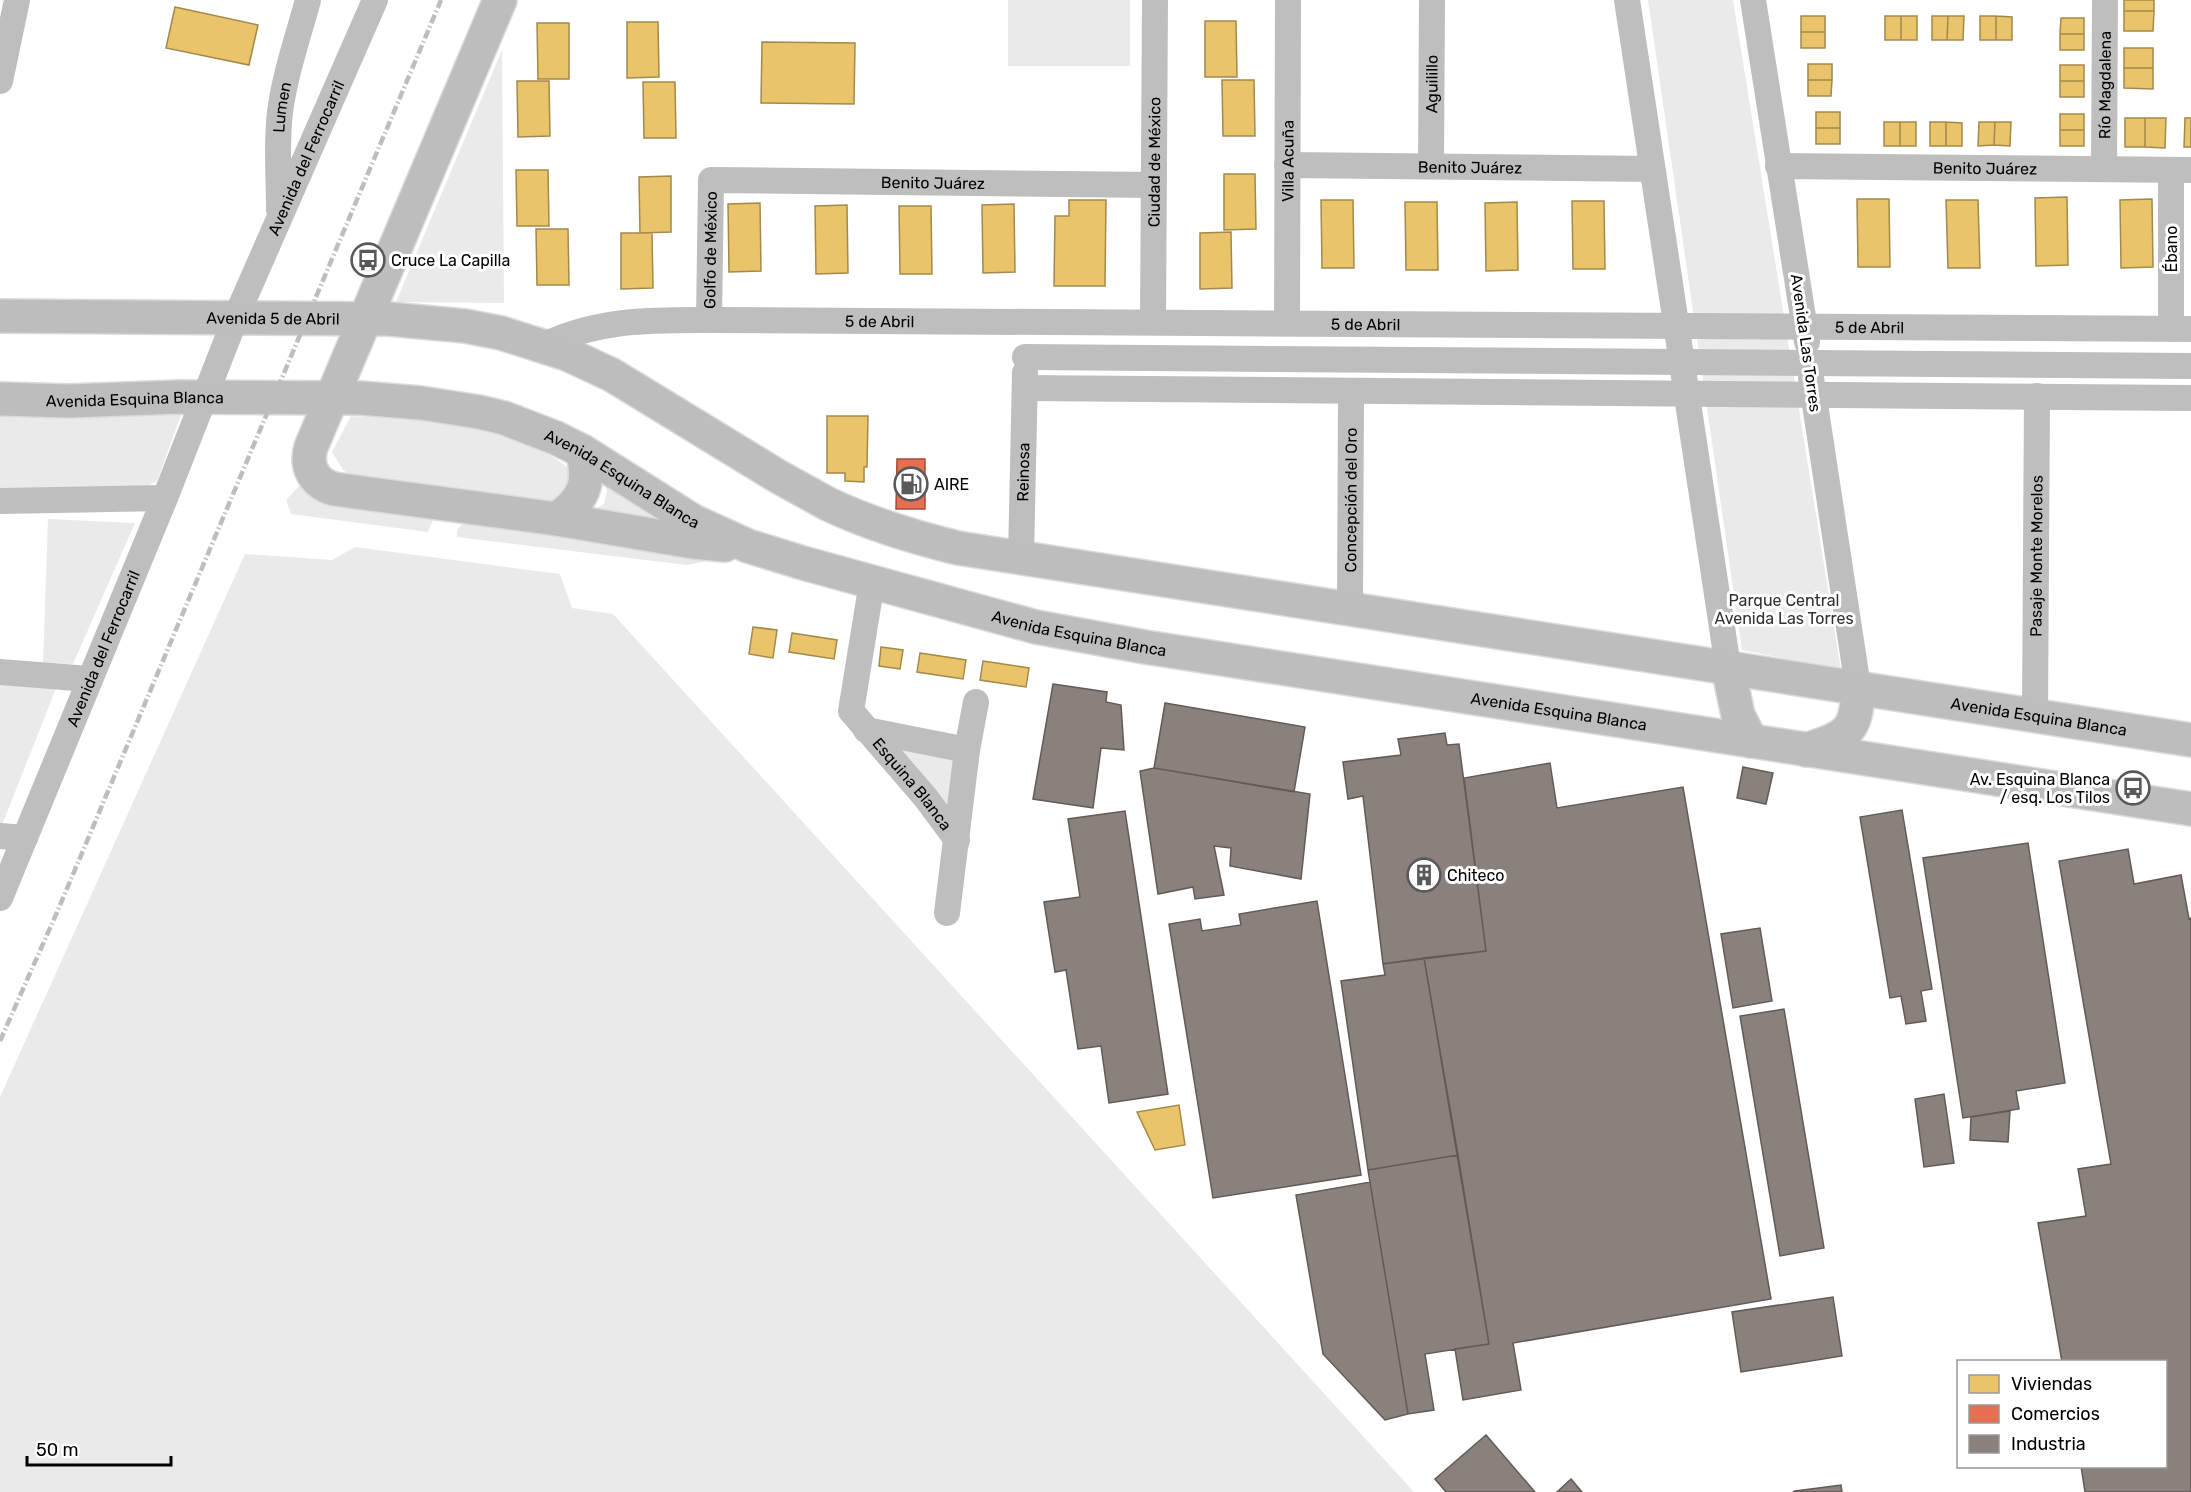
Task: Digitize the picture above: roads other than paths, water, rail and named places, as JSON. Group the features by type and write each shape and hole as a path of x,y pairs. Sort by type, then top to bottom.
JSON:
{"main road":[{"path":"500,0 364,319 309,455 311,472 320,483 327,486 557,519 702,543 748,546"},
{"name":"Avenida 5 de Abril","path":"0,316 388,319 465,326 544,345"},
{"name":"Avenida Esquina Blanca","path":"544,345 612,375 803,491 853,516 904,535 1021,558 2191,740"},
{"name":"Avenida Esquina Blanca","path":"0,399 69,401 206,397 332,398 421,403 479,412 530,427 582,451 684,516 748,546 1007,620 1085,637 1804,750 2191,808"},
{"path":"557,519 575,504 584,492 586,475 582,451"},
{"path":"1728,667 1738,715 1751,741"},
{"path":"1804,750 1828,743 1850,728 1857,711 1858,687"}],"street":[{"path":"0,81 17,0"},
{"name":"Lumen","path":"280,218 278,144 280,113 308,0"},
{"name":"Ciudad de México","path":"1153,322 1155,0"},
{"name":"Villa Acuña","path":"1287,323 1288,0"},
{"name":"Aguilillo","path":"1431,166 1432,0"},
{"path":"1627,0 1728,667"},
{"name":"Avenida Las Torres","path":"1753,0 1805,326 1813,395 1858,687"},
{"name":"Río Magdalena","path":"2104,169 2105,0"},
{"name":"Avenida del Ferrocarril","path":"236,317 374,1"},
{"name":"Benito Juárez","path":"1287,165 1652,169"},
{"name":"Benito Juárez","path":"1778,166 2181,170"},
{"name":"Ébano","path":"2181,170 2181,329"},
{"name":"Benito Juárez","path":"711,180 1153,185"},
{"name":"Golfo de México","path":"709,320 711,180"},
{"path":"206,397 236,317"},
{"name":"5 de Abril","path":"544,345 565,335 631,321 709,320 2181,329"},
{"name":"Reinosa","path":"1021,558 1026,321"},
{"path":"1025,357 2191,366"},
{"path":"1024,388 2191,398"},
{"name":"Concepción del Oro","path":"1350,610 1351,390"},
{"name":"Pasaje Monte Morelos","path":"2035,715 2037,396"},
{"name":"Avenida del Ferrocarril","path":"0,898 13,837 89,679 206,397"},
{"path":"0,501 165,498"},
{"name":"Esquina Blanca","path":"872,582 851,711 926,798 957,840"},
{"path":"0,672 89,679"},
{"name":"Esquina Blanca","path":"947,913 967,750 976,702"},
{"name":"Esquina Blanca","path":"866,730 967,750"}],"railway":[{"path":"0,1041 58,910 441,0"}],"place":[{"name":"Cruce La Capilla","path":"368,260"},
{"name":"AIRE","path":"911,484"},
{"name":"Av. Esquina Blanca / esq. Los Tilos","path":"2133,788"},
{"name":"Chiteco","path":"1424,875"}],"park label":[{"name":"Parque Central Avenida Las Torres","path":"1784,609"}]}
